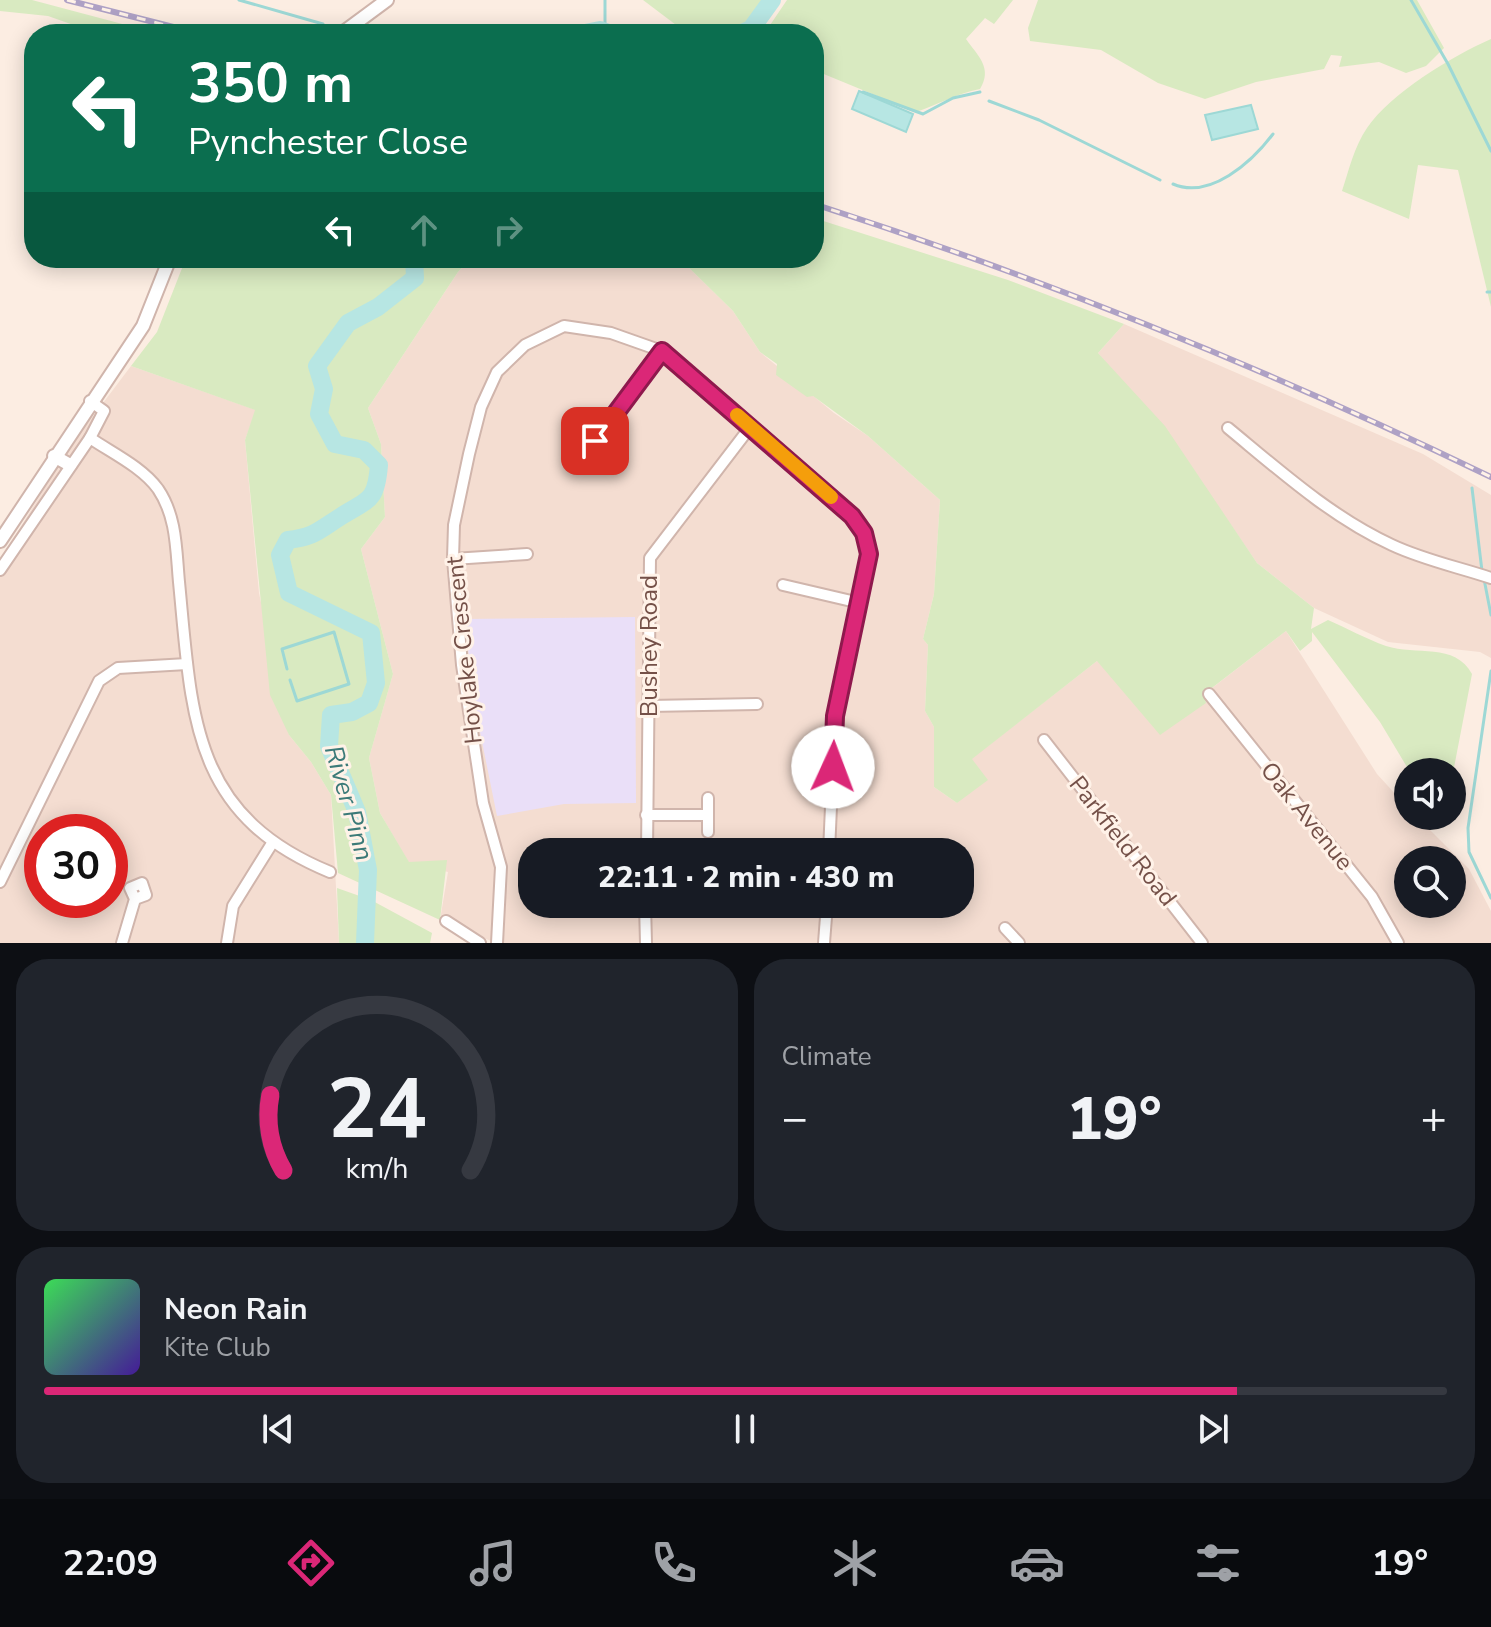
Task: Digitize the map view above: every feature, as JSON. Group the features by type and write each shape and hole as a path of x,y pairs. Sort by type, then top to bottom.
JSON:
{"street":[{"path":"355,24 387,0"},
{"path":"0,541 90,401 143,326 166,268"},
{"name":"Hoylake Crescent","path":"497,943 501,867 483,803 462,665 453,559 454,525 481,407 497,372 525,345 564,326 611,333 662,351 852,516 864,533 869,554 835,716 829,838"},
{"path":"579,464 662,351"},
{"path":"0,570 90,438 104,411 90,401"},
{"name":"Bushey Road","path":"647,838 650,558 751,426"},
{"path":"1228,428 1300,487 1368,532 1433,562 1486,576"},
{"path":"90,438 156,487 173,518 194,720 205,756 235,807 271,845 330,872"},
{"path":"54,456 70,465"},
{"path":"453,559 527,554"},
{"path":"783,585 860,603"},
{"path":"0,882 99,681 118,668 187,664"},
{"name":"Oak Avenue","path":"1209,694 1372,897 1398,943"},
{"path":"649,706 757,704"},
{"name":"Parkfield Road","path":"1044,740 1202,943"},
{"path":"708,798 708,832"},
{"path":"646,815 707,815"},
{"path":"227,943 233,906 271,845"},
{"path":"122,943 135,899"},
{"path":"645,918 646,943"},
{"path":"824,943 826,918"},
{"path":"446,921 480,943"},
{"path":"1005,928 1019,943"}],"shaded area":[{"path":"462,268 689,268 733,311 760,352 834,413 868,436 940,500 934,594 923,639 928,645 925,711 934,727 934,787 957,803 971,759 1097,661 1203,695 1286,631 1377,774 1394,793 1394,830 1430,830 1446,846 1394,846 1394,918 1466,918 1466,866 1491,911 1491,943 496,943 440,920 448,872 409,863 380,813 369,758 393,674 361,549 385,517 381,444 368,408"},
{"path":"1124,324 1423,454 1491,495 1491,658 1480,652 1388,642 1314,608 1257,563 1196,474 1098,353"},
{"path":"131,366 256,410 245,440 259,593 289,735 311,762 331,795 339,943 0,943 0,560 72,444"},
{"path":"635,617 636,803 564,804 497,816 477,717 464,619"}],"green space":[{"path":"0,0 32,0 122,24 71,24 48,16 0,11"},
{"path":"643,0 768,0 751,24 675,24"},
{"path":"787,0 1013,0 994,24 985,18 966,39 984,68 984,82 980,89 916,112 824,74 824,24 771,24"},
{"path":"1038,0 1417,0 1444,48 1426,66 1406,73 1379,62 1339,67 1342,56 1331,55 1324,69 1256,82 1205,99 1158,83 1101,50 1030,41 1028,28"},
{"path":"1491,39 1491,307 1458,170 1418,165 1409,219 1342,191 1359,143 1378,115 1423,77"},
{"path":"824,221 1008,280 1124,324 1098,353 1165,426 1257,563 1314,608 1311,629 1328,620 1386,646 1445,654 1465,664 1472,674 1456,758 1402,758 1380,722 1312,632 1312,641 1300,651 1286,631 1204,694 1206,703 1160,735 1097,661 972,759 988,780 957,803 934,787 934,727 925,711 928,645 923,639 934,594 940,500 868,436 813,396 807,397 776,375 777,364 760,352 733,311 689,268 824,268"},
{"path":"182,268 462,268 368,408 381,444 385,517 361,549 393,674 369,758 380,813 409,862 447,860 440,920 338,873 331,795 311,762 289,735 270,695 245,440 255,410 131,366 157,332"},
{"path":"337,888 371,900 432,933 430,943 339,943"}],"water":[{"path":"859,91 913,114 906,132 852,109"},
{"path":"1251,105 1258,129 1212,140 1205,115"}],"waterway":[{"path":"239,0 323,24"},
{"path":"605,0 605,24"},
{"name":"River Pinn","path":"755,24 772,0"},
{"path":"1411,0 1448,64 1491,151"},
{"path":"863,92 923,114 953,98 980,92"},
{"path":"989,101 1039,120 1160,180"},
{"path":"1173,184 1187,188 1215,183 1254,156 1273,134"},
{"name":"River Pinn","path":"365,943 368,870 357,812 329,746 331,715 352,712 369,703 376,683 371,633 289,593 280,555 288,540 316,533 364,503 376,487 379,465 364,450 335,444 319,414 324,389 317,366 348,323 378,307 415,278 414,268"},
{"path":"1472,488 1482,571"},
{"path":"1484,579 1491,615"},
{"path":"287,669 282,649 334,632 349,684 297,701 290,680"},
{"path":"1491,671 1468,828 1469,852 1491,898"}],"railway":[{"path":"67,0 162,24"},
{"path":"824,207 987,263 1157,329 1325,400 1491,477"}],"slow traffic":[{"path":"737,415 831,497"}],"route":[{"path":"595,441 662,351 852,516 864,533 869,554 853,642 835,716 833,767"}]}
